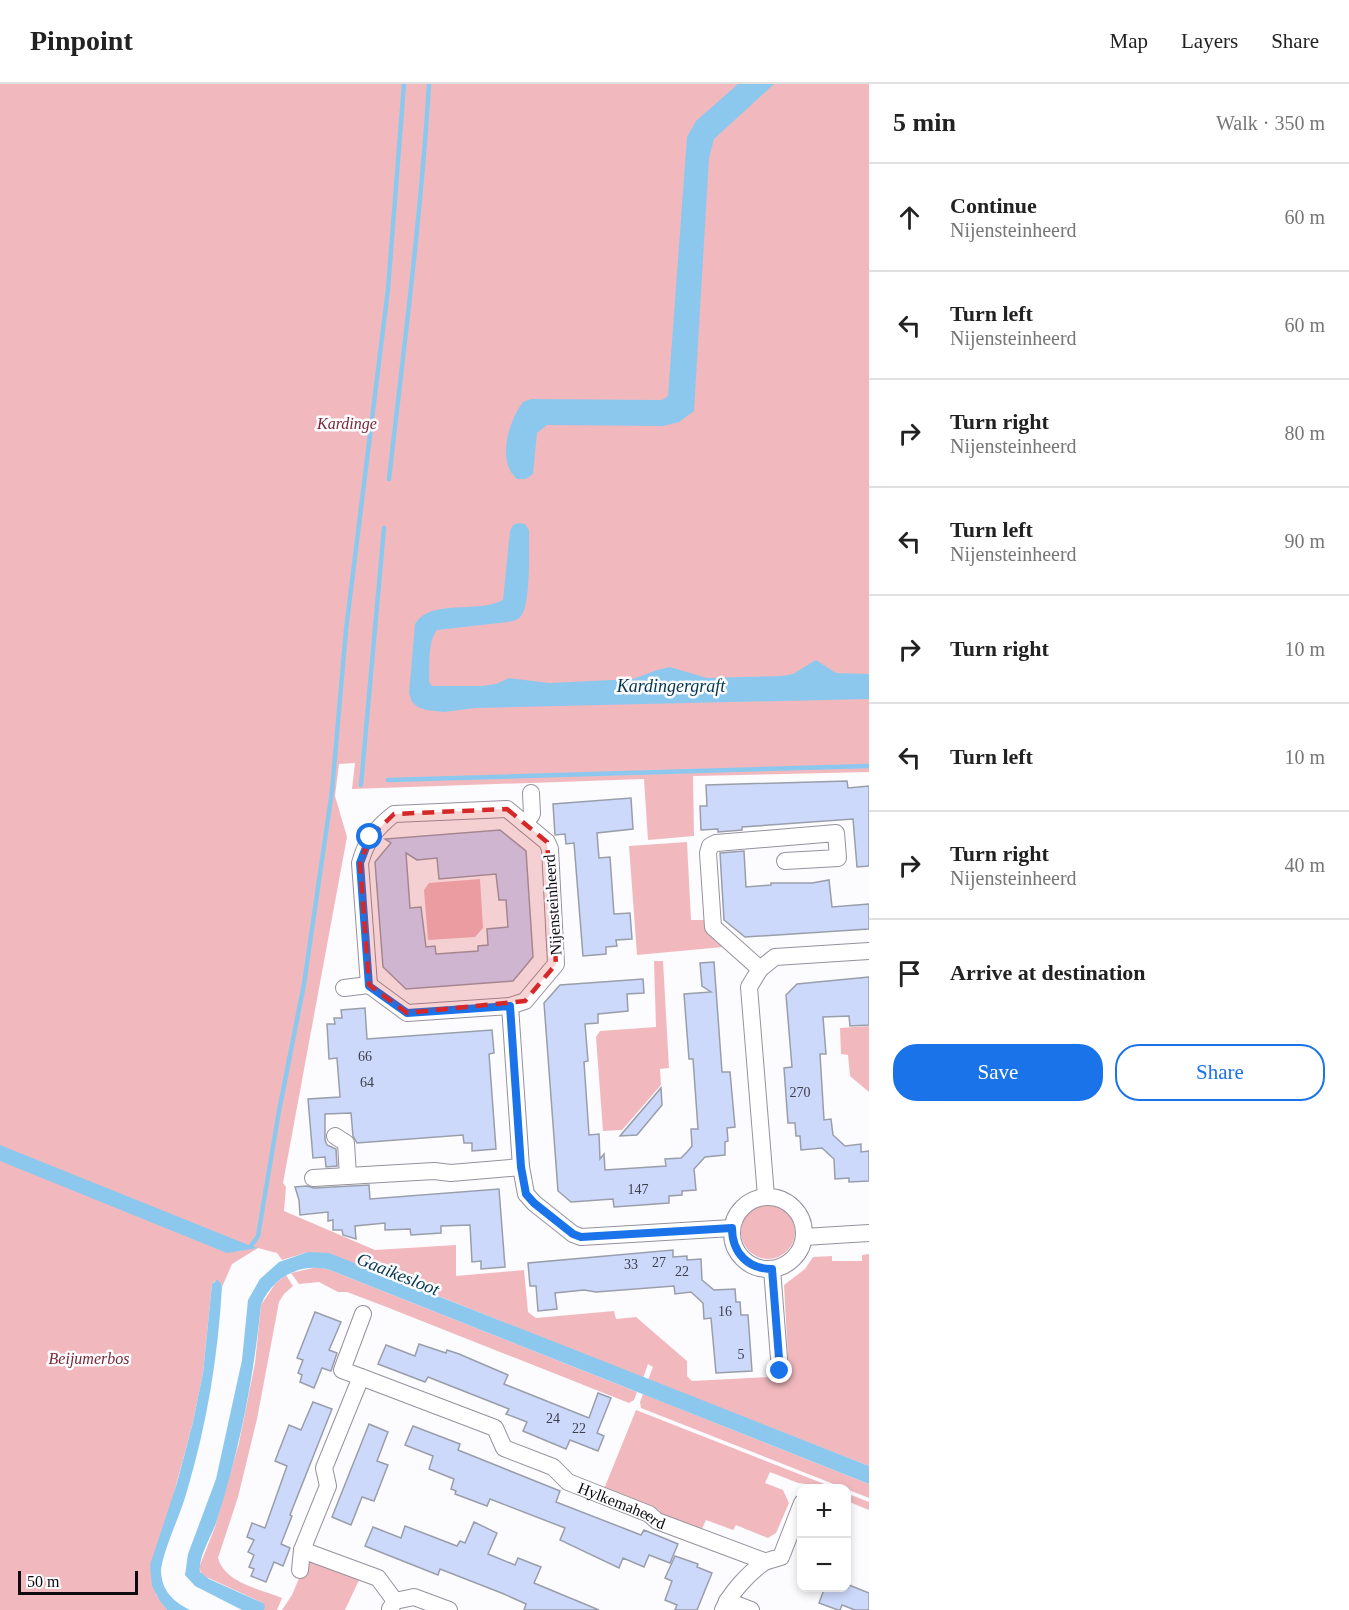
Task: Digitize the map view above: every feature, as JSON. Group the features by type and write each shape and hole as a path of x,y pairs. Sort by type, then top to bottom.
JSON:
{"street":[{"path":"525,824 532,814 531,793"},
{"name":"Nijensteinheerd","path":"507,809 525,824 547,842 550,849 556,964 525,1001 510,1006 407,1013 369,986 360,863 370,837 394,814 507,809"},
{"path":"760,969 719,935 713,927 708,853 710,846 716,843 836,834 838,858 785,861"},
{"path":"766,1196 749,987 760,969 775,957 869,951"},
{"path":"344,988 369,986"},
{"path":"510,1006 521,1167 526,1194 534,1203 573,1234 581,1237 732,1228"},
{"path":"335,1136 346,1143 348,1176"},
{"path":"313,1178 434,1171 452,1173 521,1167"},
{"path":"766,1196 784,1200 791,1205 802,1219 804,1237 799,1252 794,1258 772,1269 756,1267 742,1258 734,1244 732,1228 743,1206 766,1196"},
{"path":"804,1237 869,1233"},
{"path":"772,1269 780,1371"},
{"name":"Hylkemaheerd","path":"363,1314 342,1370 495,1428 504,1448 553,1467 568,1482 649,1514 657,1521 764,1562"},
{"path":"300,1570 302,1550 328,1486 324,1468 361,1377"},
{"path":"751,1610 725,1606 745,1579 764,1562 781,1557 797,1514"},
{"path":"302,1550 378,1578 392,1606 414,1597 449,1610"}],"highlighted area":[{"path":"507,809 547,842 556,964 525,1001 407,1013 369,985 360,863 370,837 394,814"}],"green space":[{"name":"Kardinge","path":"0,84 869,84 869,772 693,776 694,836 648,840 644,779 352,789 355,763 339,764 335,796 347,837 283,1183 286,1187 284,1211 375,1250 456,1245 456,1276 524,1270 528,1312 536,1318 614,1311 616,1319 636,1317 687,1361 687,1376 692,1381 789,1376 784,1285 805,1269 813,1257 832,1256 832,1261 862,1261 862,1255 869,1254 869,1466 648,1380 653,1367 648,1364 643,1378 431,1293 308,1252 282,1260 277,1253 258,1248 232,1264 222,1287 221,1283 215,1281 212,1284 203,1373 193,1422 173,1497 156,1594 167,1610 0,1610"},
{"path":"687,842 691,920 706,920 708,932 723,947 637,955 629,846"},
{"path":"480,879 483,928 475,937 428,940 424,890 429,883"},
{"path":"654,961 663,961 669,1068 660,1069 661,1085 622,1130 603,1131 596,1037 600,1031 656,1027"},
{"path":"869,1026 869,1092 850,1076 848,1055 841,1054 840,1028"},
{"path":"768,1205 778,1207 787,1213 793,1222 795,1232 793,1242 787,1251 778,1257 768,1259 758,1257 749,1251 743,1242 741,1232 743,1222 749,1213 758,1207"},
{"path":"317,1267 330,1270 637,1392 634,1400 629,1403 384,1306 347,1292 338,1292 319,1282 299,1284 291,1273"},
{"path":"286,1275 293,1286 279,1302 257,1419 238,1497 218,1558 228,1574 244,1584 282,1598 277,1610 264,1610 263,1603 202,1575 200,1565 215,1527 239,1443 255,1363 261,1305 275,1284"},
{"path":"643,1394 869,1484 869,1498 851,1491 851,1484 834,1484 641,1408 640,1402"},
{"path":"636,1410 824,1484 798,1483 770,1472 765,1483 783,1490 789,1503 776,1533 768,1538 736,1525 733,1530 706,1520 701,1531 661,1515 659,1510 604,1489"},
{"path":"851,1495 869,1502 869,1510 851,1503"},
{"path":"307,1559 359,1580 345,1610 282,1610 292,1595"}],"water":[{"path":"738,84 774,84 714,139 709,158 694,411 679,422 663,426 547,425 537,433 533,474 526,479 517,479 507,462 506,451 509,430 523,402 531,399 662,400 668,396 687,137 696,121"},
{"name":"Kardingergraft","path":"525,524 529,530 528,588 521,616 508,622 437,630 432,641 430,655 429,682 432,686 482,686 496,684 509,678 549,683 633,679 670,667 707,678 781,676 793,674 816,660 836,673 869,674 869,699 475,708 444,712 418,707 412,702 409,693 415,624 422,616 432,611 481,606 503,600 510,531 513,525"},
{"path":"0,1145 258,1248 227,1253 0,1161"},
{"path":"308,1252 329,1253 869,1466 869,1484 330,1270 309,1268 298,1270 272,1287 261,1305 250,1387 239,1440 217,1520 200,1566 200,1572 209,1579 263,1603 265,1606 264,1610 242,1610 195,1586 185,1575 188,1554 216,1479 242,1360 248,1300 260,1279 279,1262"},
{"path":"217,1280 222,1287 220,1313 206,1415 187,1491 161,1569 165,1589 178,1603 190,1610 167,1610 152,1586 150,1565 177,1483 193,1422 203,1373 212,1284"}],"building":[{"path":"847,781 848,788 869,786 869,866 857,867 853,819 742,827 742,830 718,832 718,829 701,830 700,806 707,806 706,785"},
{"path":"631,798 633,829 597,833 599,858 610,857 614,914 630,913 632,939 616,940 617,946 606,947 606,954 583,956 574,843 566,844 565,834 555,835 553,804"},
{"path":"500,830 526,851 533,957 513,981 406,989 383,967 375,862 391,843 385,839","holes":["406,853 417,860 437,858 439,879 496,874 499,900 506,900 508,927 487,929 488,945 478,946 478,951 436,954 435,946 426,947 421,907 410,908"]},
{"path":"744,851 746,887 771,885 771,883 812,883 829,880 832,907 869,904 869,929 745,937 724,920 720,853"},
{"path":"714,962 722,1072 730,1072 735,1127 727,1128 728,1141 725,1142 725,1155 705,1157 694,1169 696,1190 682,1191 682,1195 669,1196 669,1203 614,1207 613,1199 571,1202 558,1191 544,1003 560,985 643,979 644,993 627,994 628,1011 598,1014 598,1023 585,1024 588,1061 584,1062 589,1135 599,1134 600,1159 604,1154 605,1170 666,1166 665,1159 681,1158 687,1152 692,1146 691,1129 698,1129 693,1059 689,1059 684,994 711,992 702,986 700,963"},
{"path":"869,977 869,1025 850,1026 849,1016 823,1017 826,1054 820,1054 824,1120 831,1119 833,1135 845,1146 861,1144 861,1152 869,1151 869,1181 849,1182 849,1178 835,1179 834,1159 822,1148 801,1150 800,1136 796,1136 795,1123 788,1123 784,1068 792,1067 786,995 797,984"},
{"path":"365,1008 367,1039 492,1030 494,1053 489,1054 496,1149 472,1151 472,1143 464,1143 463,1135 357,1143 353,1136 351,1113 325,1114 325,1140 327,1145 336,1149 337,1166 326,1167 325,1157 313,1158 308,1099 340,1097 337,1058 329,1059 327,1024 335,1024 334,1018 342,1018 341,1010"},
{"path":"661,1088 662,1105 637,1135 620,1136"},
{"path":"369,1185 370,1199 499,1189 505,1267 481,1269 481,1261 472,1262 470,1225 441,1226 441,1233 411,1235 410,1229 385,1230 385,1223 355,1226 356,1239 343,1235 342,1230 333,1230 333,1220 328,1221 328,1212 300,1215 295,1187"},
{"path":"673,1250 673,1257 687,1256 687,1260 701,1259 702,1280 714,1290 735,1289 736,1302 740,1302 741,1315 748,1315 752,1371 716,1373 711,1318 704,1319 703,1303 691,1292 675,1294 674,1286 555,1293 557,1309 538,1311 536,1286 530,1286 528,1263"},
{"path":"315,1312 341,1322 329,1350 337,1353 331,1371 322,1368 314,1388 300,1382 302,1375 298,1373 303,1360 297,1358"},
{"path":"419,1344 446,1353 447,1350 459,1354 508,1375 504,1384 589,1418 598,1393 611,1398 597,1433 604,1436 598,1451 570,1440 566,1449 523,1431 527,1422 506,1414 509,1409 428,1377 425,1382 378,1364 386,1345 415,1356"},
{"path":"313,1402 332,1409 290,1515 292,1516 281,1544 290,1548 283,1566 274,1562 266,1582 251,1576 254,1569 249,1567 254,1555 248,1552 254,1540 247,1537 252,1523 265,1528 287,1466 275,1461 289,1425 301,1430"},
{"path":"369,1424 388,1432 377,1461 388,1465 374,1501 362,1497 351,1525 332,1517"},
{"path":"413,1426 460,1444 458,1450 560,1491 556,1502 641,1535 644,1530 678,1544 670,1563 649,1555 644,1567 623,1558 619,1568 560,1540 565,1528 490,1499 487,1506 455,1494 456,1491 451,1489 454,1479 429,1469 433,1456 405,1445"},
{"path":"474,1522 497,1533 488,1554 515,1565 518,1558 541,1567 534,1583 599,1610 524,1610 526,1604 504,1594 440,1569 438,1575 365,1546 373,1527 401,1538 405,1526 457,1546 460,1541 465,1543"},
{"path":"675,1556 698,1564 697,1567 712,1573 697,1610 675,1610 677,1605 665,1600 672,1581 665,1578"},
{"path":"851,1586 869,1593 869,1610 855,1610 842,1605 838,1610 819,1603 823,1592 851,1592"}],"waterway":[{"path":"251,1246 258,1236 304,984 332,791 346,630 388,289 404,84"},
{"path":"389,479 417,232 429,84"},
{"path":"361,785 384,528"},
{"path":"388,780 869,766"}],"route":[{"path":"370,837 360,863 369,986 407,1013 510,1006 521,1167 526,1194 573,1234 581,1237 732,1228 734,1244 742,1258 756,1267 772,1269 780,1371"}],"water label":[{"name":"Gaaikesloot","path":"398,1274"}],"park label":[{"name":"Beijumerbos","path":"89,1358"}]}
